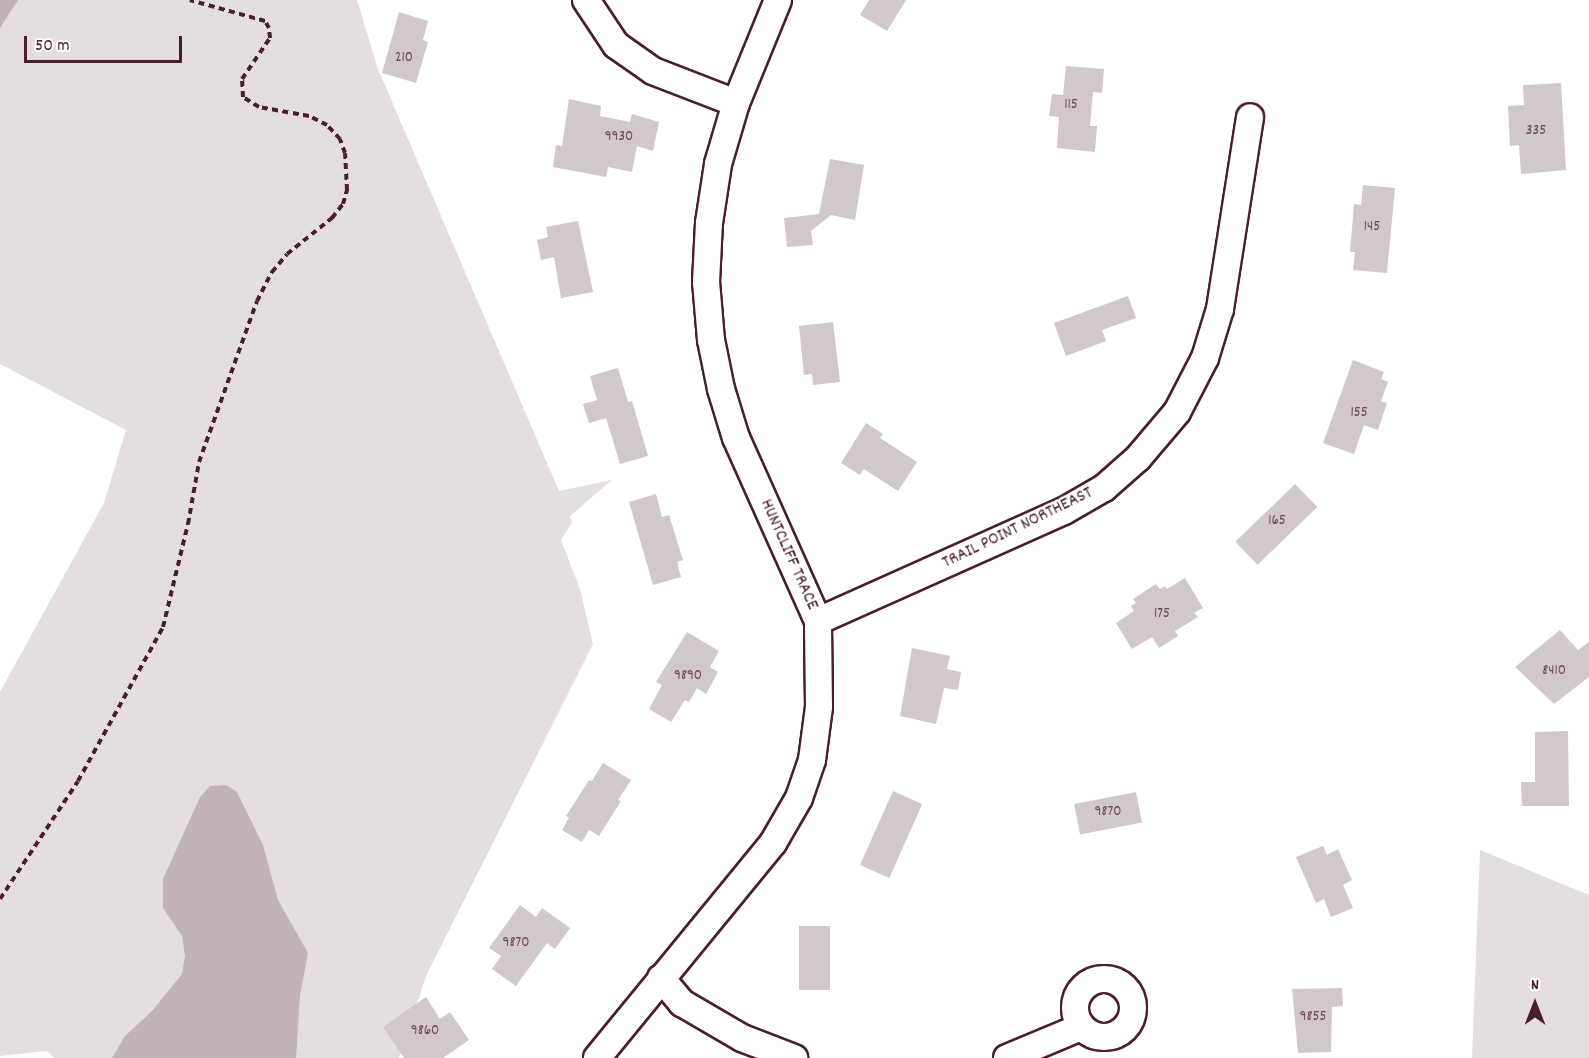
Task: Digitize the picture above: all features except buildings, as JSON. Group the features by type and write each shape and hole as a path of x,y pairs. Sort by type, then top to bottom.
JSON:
{"street":[{"path":"586,0 616,45 653,71 736,103"},
{"name":"HUNTCLIFF TRACE","path":"597,1058 773,843 800,798 812,760 819,707 818,621 736,438 721,389 711,340 706,282 709,223 718,165 736,103 778,0"},
{"name":"TRAIL POINT NORTHEAST","path":"818,621 1064,512 1104,488 1138,459 1177,412 1205,358 1220,309 1250,117"},
{"path":"661,978 682,1003 742,1038 794,1058"},
{"path":"1007,1058 1081,1027"}],"path":[{"path":"0,899 78,781 163,627 188,524 199,462 257,301 272,272 300,243 332,219 343,204 347,190 345,153 340,139 327,126 309,116 259,107 243,97 242,79 270,38 269,28 265,21 190,0"}],"shaded area":[{"path":"0,0 357,0 378,69 559,491 612,480 570,516 572,522 561,540 580,589 593,644 426,976 399,1058 54,1058 47,1051 0,1056 0,692 104,503 126,430 0,364"},
{"path":"0,0 18,0 0,28"},
{"path":"226,785 237,792 263,845 278,900 308,953 300,996 296,1058 112,1058 125,1036 152,1011 182,974 185,956 182,936 163,908 163,879 200,797 210,786"},
{"path":"1480,850 1589,895 1589,1058 1472,1058"}]}
